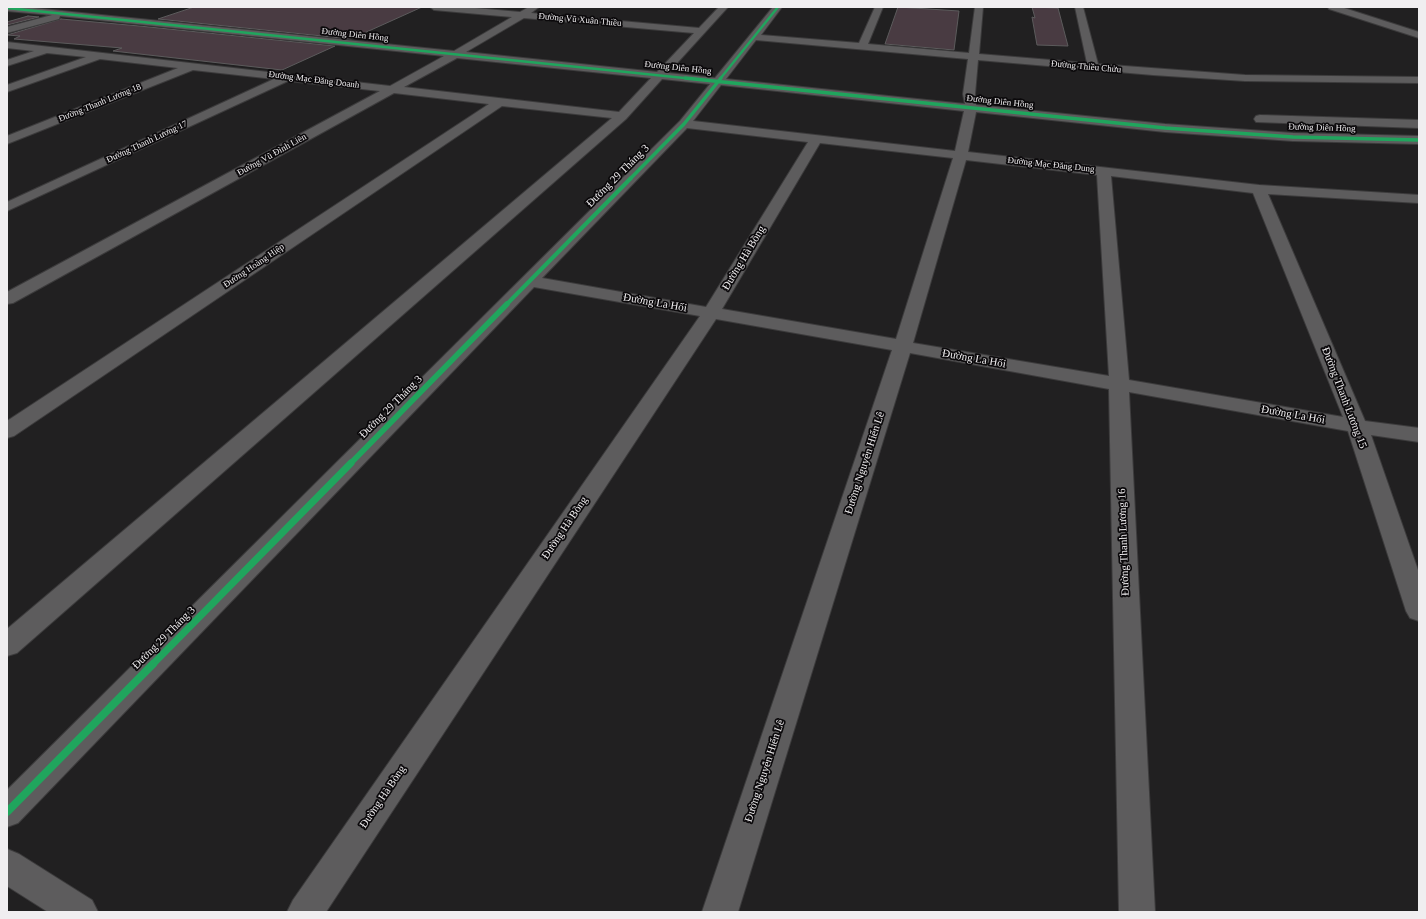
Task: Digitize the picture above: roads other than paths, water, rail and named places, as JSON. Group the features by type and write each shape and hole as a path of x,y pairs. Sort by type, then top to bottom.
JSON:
{"street":[{"path":"7,30 93,7"},
{"name":"Đường Vũ Xuân Thiều","path":"434,7 702,30"},
{"name":"Đường Vũ Đình Liên","path":"7,299 393,89 457,48 474,44 535,7"},
{"path":"7,645 622,116 724,7"},
{"name":"Đường 29 Tháng 3","path":"7,812 684,124 778,7"},
{"path":"862,47 879,7"},
{"name":"Đường Nguyễn Hiến Lê","path":"720,912 903,346 961,155 979,7"},
{"path":"1079,7 1093,67"},
{"path":"1332,7 1419,35"},
{"name":"Đường Diên Hồng","path":"7,8 668,67 969,97 1164,128 1293,136 1419,140"},
{"name":"Đường Thiều Chửu","path":"754,38 974,58 1245,78 1419,80"},
{"path":"474,44 490,46"},
{"name":"Đường Mạc Đăng Doanh","path":"7,45 622,116"},
{"path":"7,63 52,50"},
{"path":"7,89 102,55"},
{"name":"Đường Thanh Lương 18","path":"7,140 192,66"},
{"name":"Đường Thanh Lương 17","path":"7,207 288,77"},
{"name":"Đường Hoàng Hiệp","path":"7,431 500,102"},
{"name":"Đường Diên Hồng","path":"1248,119 1419,124"},
{"name":"Đường Mạc Đăng Dung","path":"684,124 1259,189 1412,199"},
{"name":"Đường Hà Bồng","path":"305,912 710,313 816,139"},
{"name":"Đường Thanh Lương 16","path":"1104,171 1118,384 1137,912"},
{"name":"Đường Thanh Lương 15","path":"1259,189 1357,426 1419,611"},
{"path":"1412,199 1419,208"},
{"name":"Đường La Hối","path":"529,281 1357,426 1419,435"},
{"path":"7,866 80,912"}]}
